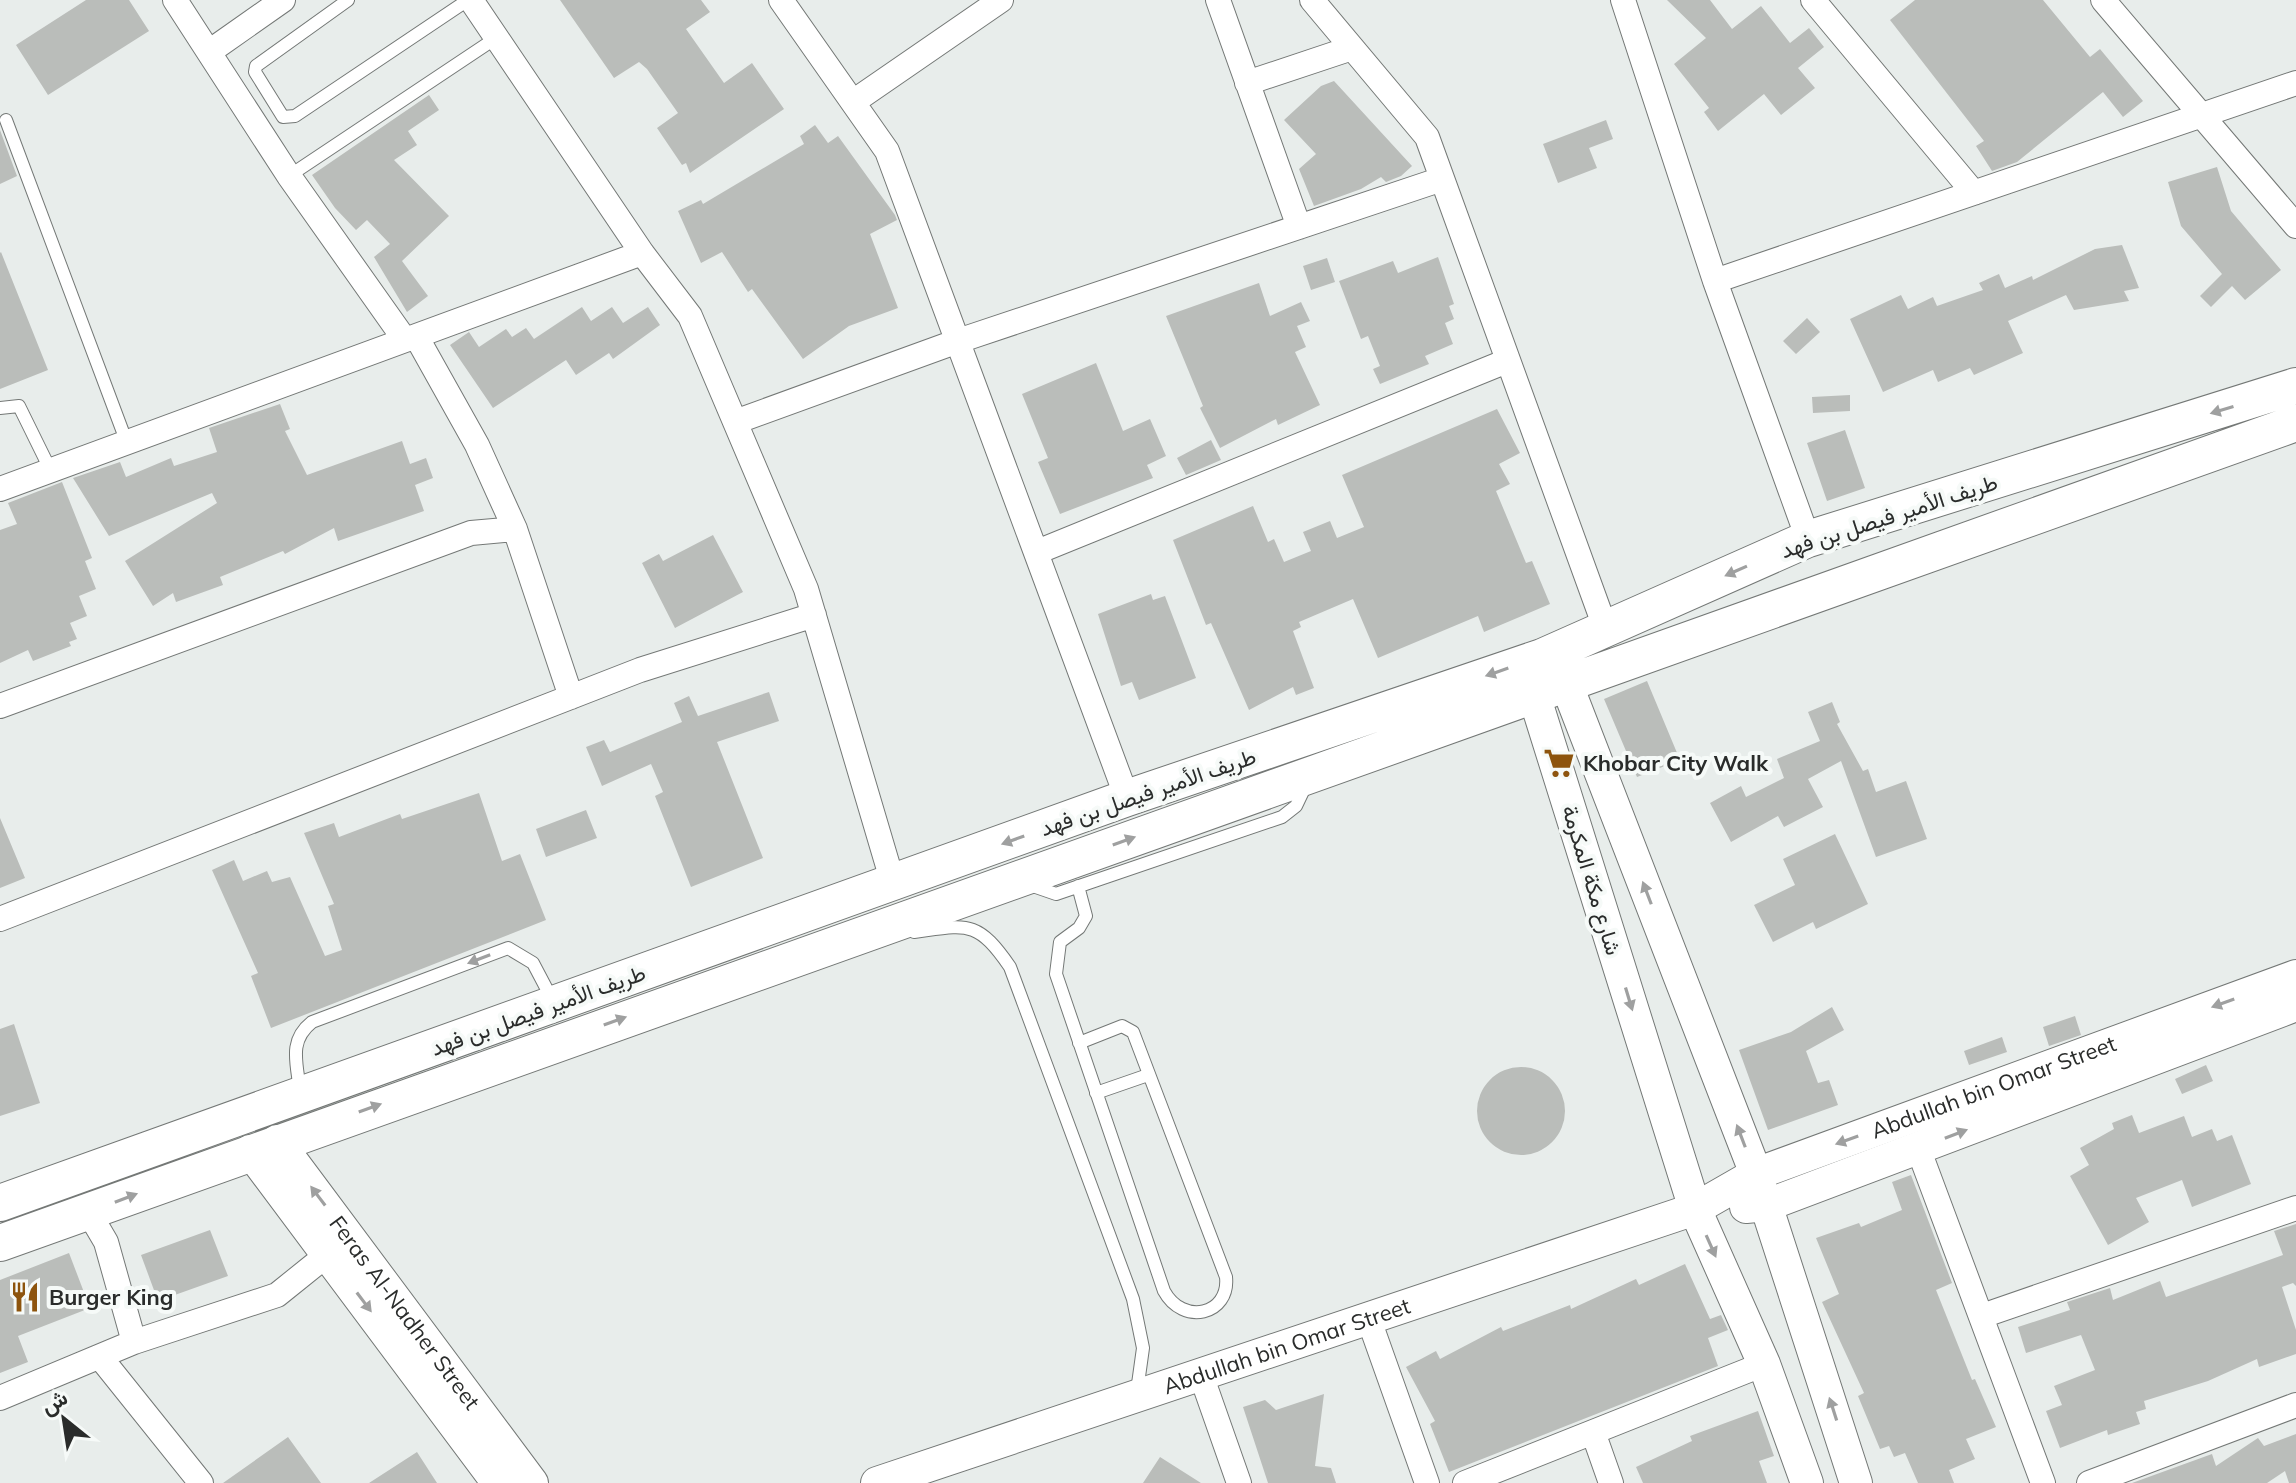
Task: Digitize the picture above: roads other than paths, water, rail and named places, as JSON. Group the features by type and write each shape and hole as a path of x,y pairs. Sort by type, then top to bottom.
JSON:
{"main road":[{"name":"طريف الأمير فيصل بن فهد","path":"0,1203 1127,798 1542,657 1808,539 2296,386"},
{"name":"طريف الأمير فيصل بن فهد","path":"0,1243 89,1213 263,1146 2296,423"}],"street":[{"path":"175,0 289,176 410,338 477,445 515,529 571,697"},
{"path":"209,52 283,0"},
{"path":"470,0 642,253 690,316 814,615 893,883"},
{"path":"781,0 887,151 1127,798"},
{"path":"853,102 1001,0"},
{"path":"1218,0 1299,227"},
{"path":"1623,0 1715,281 1808,539"},
{"path":"1813,0 1974,193"},
{"path":"2103,0 2204,114 2296,226"},
{"path":"1324,4 1352,48 1427,137 1606,630"},
{"path":"1247,83 1352,48"},
{"path":"1715,281 2296,83"},
{"path":"735,422 958,341 1442,179"},
{"path":"0,489 642,253"},
{"path":"1037,552 1507,361"},
{"path":"0,706 471,533 515,529"},
{"path":"0,919 640,670 814,615"},
{"name":"شارع مكة المكرمة","path":"1542,657 1695,1209 1764,1364 1807,1483"},
{"name":"شارع مكة المكرمة","path":"1550,689 1756,1174 1856,1483"},
{"name":"Abdullah bin Omar Street","path":"1695,1209 1767,1205 1918,1148 2062,1078 2296,976"},
{"name":"Abdullah bin Omar Street","path":"877,1483 1200,1372 1695,1209 1756,1174 2296,1005"},
{"name":"Feras Al-Nadher Street","path":"263,1146 328,1254 498,1483"},
{"name":"Feras Al-Nadher Street","path":"263,1146 532,1483"},
{"path":"1918,1148 2043,1483"},
{"path":"1982,1316 2296,1208"},
{"path":"89,1213 106,1242 134,1342"},
{"path":"0,1398 134,1342 277,1295 328,1254"},
{"path":"1368,1317 1427,1483"},
{"path":"100,1357 201,1483"},
{"path":"1465,1483 1764,1364"},
{"path":"1200,1372 1239,1483"},
{"path":"2089,1483 2296,1405"},
{"path":"1593,1432 1611,1483"}],"lane":[{"path":"348,0 256,66 255,72 283,117 295,116 470,0"},
{"path":"289,176 496,38"},
{"path":"0,105 3,120 127,443"},
{"path":"0,408 19,406 51,471"},
{"path":"1017,879 1044,893 1056,894 1282,817 1296,806 1312,774"},
{"path":"1078,886 1086,916 1079,928 1060,942 1055,966 1079,1043 1164,1291 1177,1309 1195,1314 1217,1304 1227,1288 1226,1277 1129,1028 1122,1026 1079,1043"},
{"path":"836,943 965,925 985,936 1010,967 1133,1299 1143,1348 1136,1394"},
{"path":"300,1095 295,1045 298,1033 312,1022 508,948 533,963 554,1004"},
{"path":"1096,1093 1148,1075"}],"place":[{"name":"Khobar City Walk","path":"1559,763"},
{"name":"Burger King","path":"25,1297"}]}
